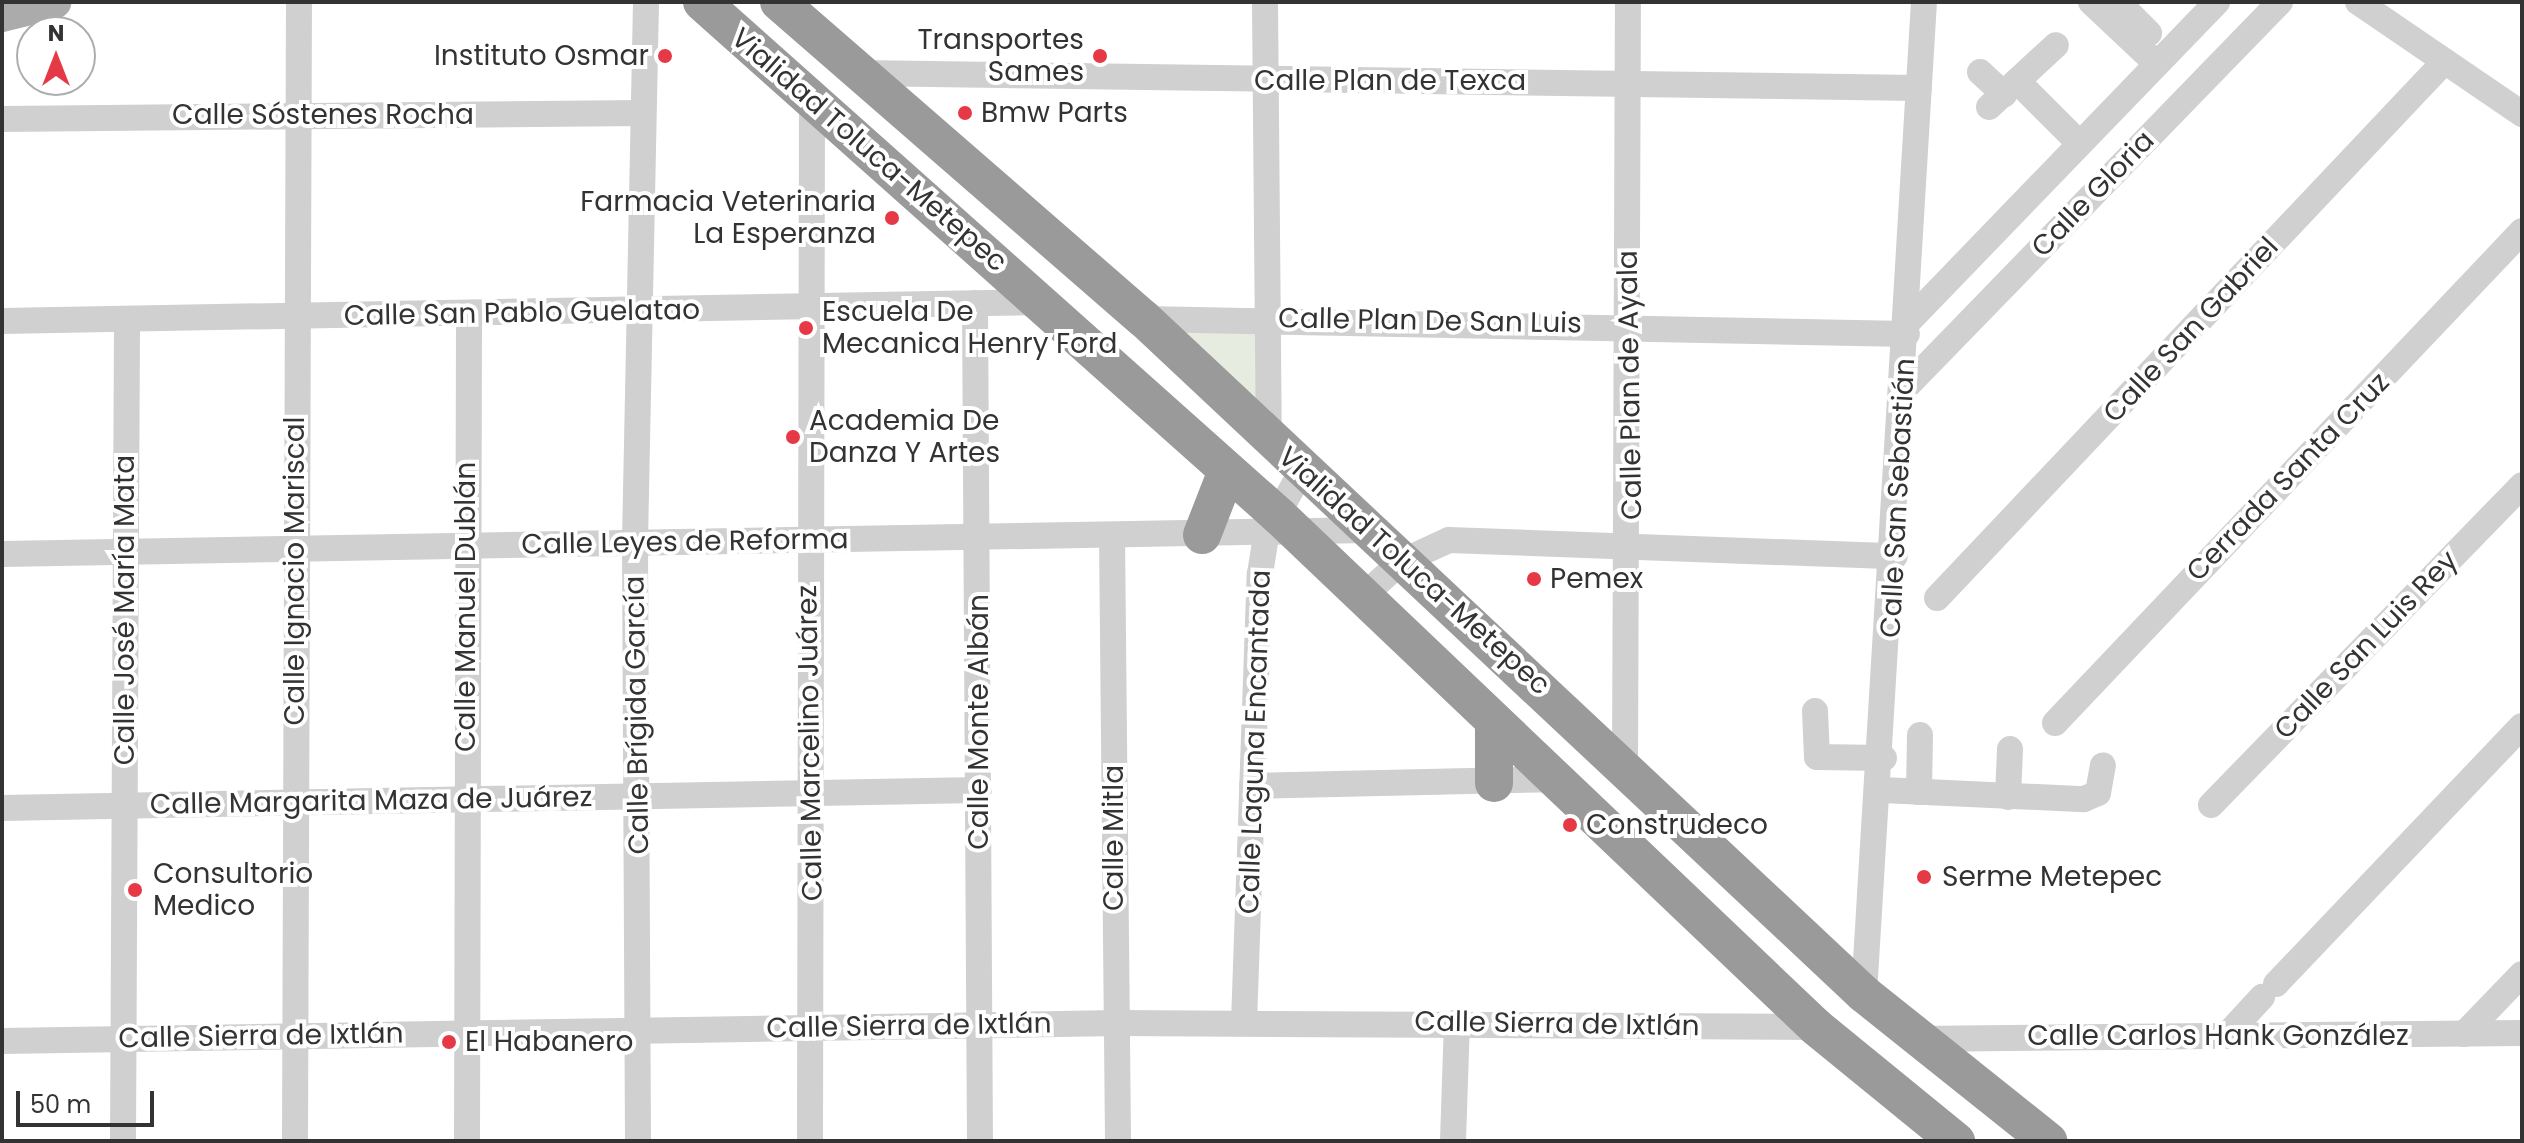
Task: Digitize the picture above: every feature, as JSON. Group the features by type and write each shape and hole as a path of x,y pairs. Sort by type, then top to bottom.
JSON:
{"highway":[{"name":"Vialidad Toluca-Metepec","path":"702,2 812,105 1042,302 1227,471 1281,529 1361,598 1816,1027 1956,1141"},
{"name":"Vialidad Toluca-Metepec","path":"779,2 1144,319 1269,441 1625,768 1864,994 1915,1039 2048,1141"},
{"path":"1202,535 1227,471"},
{"path":"1494,726 1494,783"}],"main road":[{"path":"2,15 54,2"}],"street":[{"name":"Calle Ignacio Mariscal","path":"295,1141 298,1036 294,550 295,115 299,2"},
{"name":"Calle Brígida García","path":"638,1141 635,541 646,2"},
{"path":"1265,2 1265,319 1269,441"},
{"name":"Calle Plan de Ayala","path":"1625,768 1631,548 1628,2"},
{"name":"Calle San Sebastián","path":"1864,994 1884,758 1924,2"},
{"path":"2091,2 2162,56"},
{"path":"2118,2 2162,56"},
{"name":"Calle Gloria","path":"1908,328 2084,136 2217,2"},
{"name":"Calle Gloria","path":"1906,387 2280,2"},
{"path":"2358,2 2522,114"},
{"name":"Calle San Gabriel","path":"1937,598 2445,61"},
{"path":"1980,72 2024,72 2084,136"},
{"name":"Calle Plan de Texca","path":"860,73 1919,88"},
{"name":"Calle Marcelino Juárez","path":"810,1141 812,1026 807,307 812,105"},
{"name":"Calle Sóstenes Rocha","path":"2,119 643,113"},
{"name":"Cerrada Santa Cruz","path":"2055,723 2522,231"},
{"name":"Calle San Pablo Guelatao","path":"2,321 638,312 1042,302"},
{"name":"Calle Monte Albán","path":"975,303 979,536 980,1141"},
{"name":"Calle Manuel Dublán","path":"467,1141 464,800 469,313"},
{"name":"Calle José María Mata","path":"123,1141 127,319"},
{"name":"Calle Plan De San Luis","path":"1144,319 1908,328"},
{"name":"Calle Laguna Encantada","path":"1244,1023 1252,786 1281,529 1302,470"},
{"name":"Calle San Luis Rey","path":"2211,805 2522,485"},
{"name":"Calle Leyes de Reforma","path":"2,554 465,548 635,541 1202,535 1281,529 1368,530"},
{"name":"Calle Mitla","path":"1112,536 1118,1141"},
{"path":"1361,598 1401,562 1449,540 1895,556"},
{"path":"1815,711 1817,757 1884,758"},
{"path":"2227,1035 2522,726"},
{"path":"1919,792 1920,735"},
{"path":"2008,797 2010,749"},
{"path":"1882,790 2008,797 2093,797 2103,765"},
{"path":"1252,786 1494,783 1552,779"},
{"name":"Calle Margarita Maza de Juárez","path":"2,808 979,790"},
{"path":"2464,1034 2522,974"},
{"path":"1453,1141 1457,1022"},
{"name":"Calle Sierra de Ixtlán","path":"2,1041 1118,1023 1457,1022 1816,1027"},
{"name":"Calle Carlos Hank González","path":"1915,1039 2522,1033"}],"shaded area":[{"path":"1175,328 1255,330 1261,412"}],"place":[{"name":"Instituto Osmar","path":"665,56"},
{"name":"Transportes Sames","path":"1100,56"},
{"name":"Bmw Parts","path":"965,113"},
{"name":"Farmacia Veterinaria La Esperanza","path":"892,218"},
{"name":"Escuela De Mecanica Henry Ford","path":"806,328"},
{"name":"Academia De Danza Y Artes","path":"793,437"},
{"name":"Pemex","path":"1534,579"},
{"name":"Construdeco","path":"1570,825"},
{"name":"Serme Metepec","path":"1924,877"},
{"name":"Consultorio Medico","path":"135,890"},
{"name":"El Habanero","path":"449,1042"}]}
